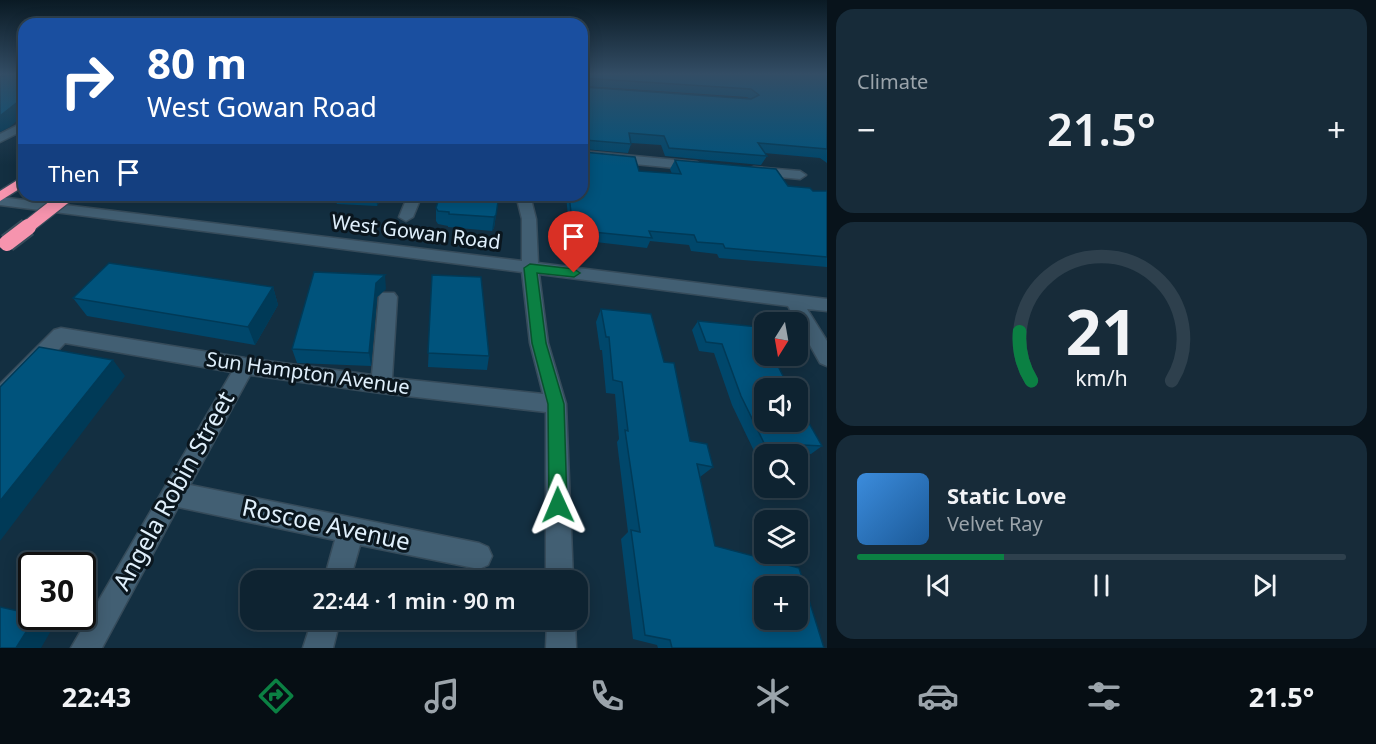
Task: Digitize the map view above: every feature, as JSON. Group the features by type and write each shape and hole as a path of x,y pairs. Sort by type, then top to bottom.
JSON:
{"highway":[{"path":"0,199 18,185"},
{"path":"4,246 60,201"}],"street":[{"path":"0,139 18,128"},
{"path":"588,156 708,167"},
{"path":"742,170 800,175"},
{"name":"West Gowan Road","path":"0,199 827,305"},
{"path":"406,217 413,201"},
{"path":"524,201 529,219 530,268 539,343 556,404 560,570"},
{"path":"381,385 388,297"},
{"path":"794,301 827,358"},
{"name":"Sun Hampton Avenue","path":"0,397 61,334 245,366 381,385 556,404"},
{"name":"Angela Robin Street","path":"86,648 245,366"},
{"name":"Roscoe Avenue","path":"173,494 479,556"},
{"path":"340,570 351,530"},
{"path":"318,648 323,630"},
{"path":"561,630 561,648"}],"building":[{"path":"0,105 14,105 0,116"},
{"path":"588,105 827,105 827,149 758,143 767,156 669,148 664,136 629,133 631,144 588,140"},
{"path":"588,152 635,157 639,171 681,174 675,160 776,169 788,186 827,191 827,257 725,248 723,244 697,242 694,235 649,231 652,238 573,230 570,201 588,201"},
{"path":"438,201 498,201 494,217 449,214 449,212 438,211 436,208"},
{"path":"109,263 273,287 248,327 73,298"},
{"path":"314,272 385,275 376,283 369,353 292,349"},
{"path":"432,275 481,277 489,356 428,353"},
{"path":"601,309 651,314 664,362 674,363 690,441 707,444 713,467 697,464 715,546 754,556 754,564 784,564 799,568 802,576 754,576 754,630 808,630 808,597 824,648 672,648 670,640 645,635 631,530 640,532 625,430 628,431 622,382 613,380 609,337 606,337"},
{"path":"698,321 754,327 754,366 778,366 784,378 754,378 754,423 741,396 722,344 706,342"},
{"path":"39,347 113,360 0,501 0,387"},
{"path":"808,422 822,446 808,444 764,443 759,432 808,432"},
{"path":"0,607 18,611 18,630 27,630 16,648 0,648"}],"route":[{"path":"558,505 556,404 539,343 530,268 574,273"}]}
